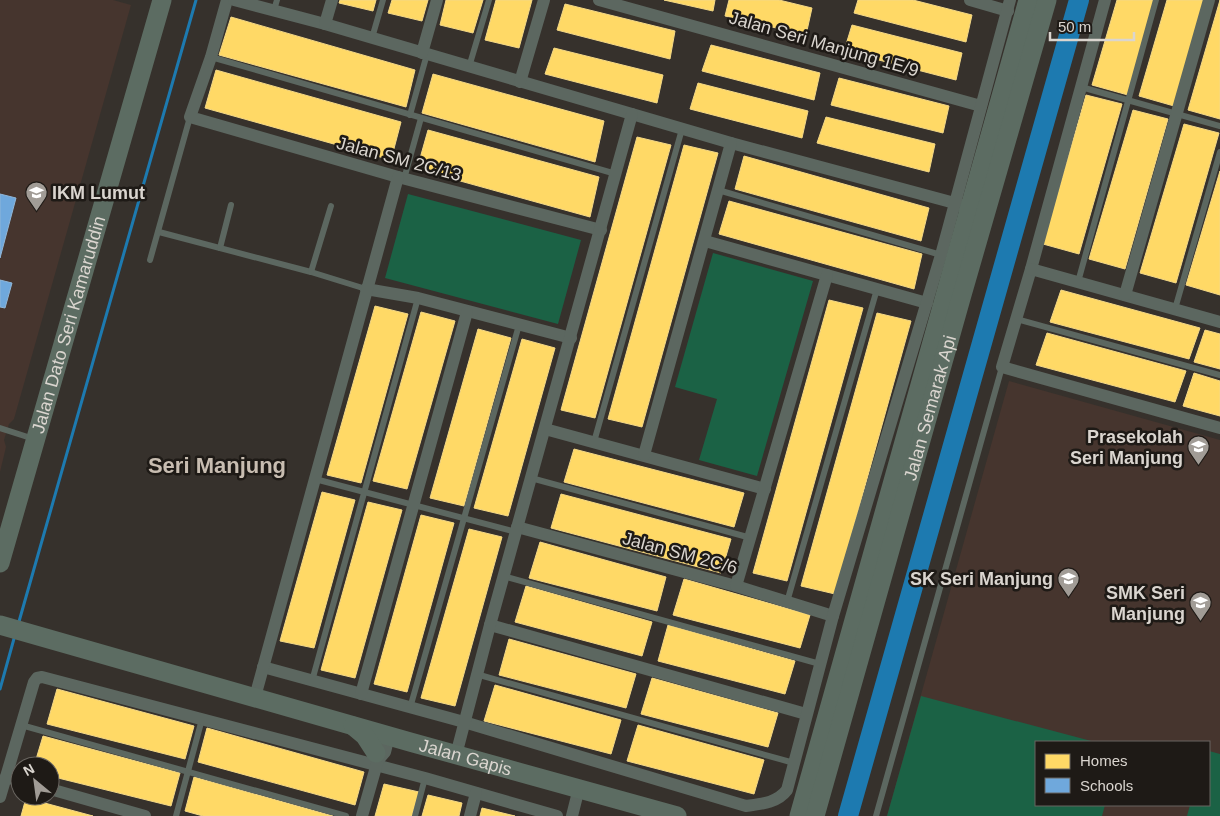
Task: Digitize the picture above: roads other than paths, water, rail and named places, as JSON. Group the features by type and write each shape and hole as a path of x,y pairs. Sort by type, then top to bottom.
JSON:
{"street":[{"name":"Jalan Dato Seri Kamaruddin","path":"0,563 162,0"},
{"path":"190,117 211,57 227,0"},
{"path":"234,0 275,5 326,24 520,82 731,143 970,207"},
{"path":"326,24 332,0"},
{"path":"424,53 437,0"},
{"path":"520,82 544,0"},
{"name":"Jalan Seri Manjung 1E/9","path":"599,0 621,3 981,106"},
{"path":"263,667 464,722 746,806 762,804 781,797 787,790 833,616 941,255 970,207 981,106 1009,5 970,0"},
{"name":"Jalan Semarak Api","path":"807,814 970,207 1028,0"},
{"name":"Jalan Semarak Api","path":"970,207 1047,0"},
{"path":"1105,0 1002,367 1220,428"},
{"path":"1126,295 1209,0"},
{"path":"456,754 476,674 632,114"},
{"name":"Jalan SM 2C/13","path":"190,117 401,178 600,230"},
{"path":"644,455 731,143"},
{"path":"255,696 366,289 401,178"},
{"path":"705,241 927,303"},
{"path":"1031,269 1220,322"},
{"path":"736,586 827,275"},
{"path":"366,289 418,298 571,338"},
{"path":"361,694 467,312"},
{"path":"545,429 765,489"},
{"name":"Jalan SM 2C/6","path":"517,529 736,586 833,616"},
{"path":"490,625 806,714"},
{"name":"Jalan Gapis","path":"10,628 255,696 352,726 381,750 410,742 677,816"},
{"path":"0,797 34,682 37,678 42,677 202,718 381,750 425,778 476,793 523,811 557,816"},
{"path":"362,816 381,750"},
{"path":"6,777 10,778"},
{"path":"572,816 579,788"},
{"path":"60,792 145,816"},
{"path":"470,816 476,793"}],"lane":[{"path":"372,38 383,0"},
{"path":"470,67 489,0"},
{"path":"1078,282 1156,0"},
{"path":"410,115 424,53"},
{"path":"211,57 616,174"},
{"path":"1081,86 1220,126"},
{"path":"150,260 190,117"},
{"path":"401,178 421,118"},
{"path":"594,442 682,129"},
{"path":"1175,309 1220,152"},
{"path":"718,190 941,255"},
{"path":"220,248 231,205"},
{"path":"311,272 331,206"},
{"path":"159,232 311,272 366,289"},
{"path":"787,602 878,289"},
{"path":"312,681 418,298"},
{"path":"1016,319 1220,374"},
{"path":"410,708 519,325"},
{"path":"876,816 1002,367"},
{"path":"0,428 35,439"},
{"path":"531,478 750,538"},
{"path":"315,479 464,518 517,529"},
{"path":"504,576 820,664"},
{"path":"476,674 794,763"},
{"path":"176,816 202,718"},
{"path":"21,724 346,816"},
{"path":"415,816 425,778"}],"waterway":[{"path":"18,625 196,0"},
{"path":"848,816 1079,0"},
{"path":"0,689 15,635"}],"place":[{"name":"IKM Lumut","path":"36,212"},
{"name":"Prasekolah Seri Manjung","path":"1199,466"},
{"name":"SK Seri Manjung","path":"1069,598"},
{"name":"SMK Seri Manjung","path":"1201,622"}],"district":[{"name":"Seri Manjung","path":"217,465"}]}
